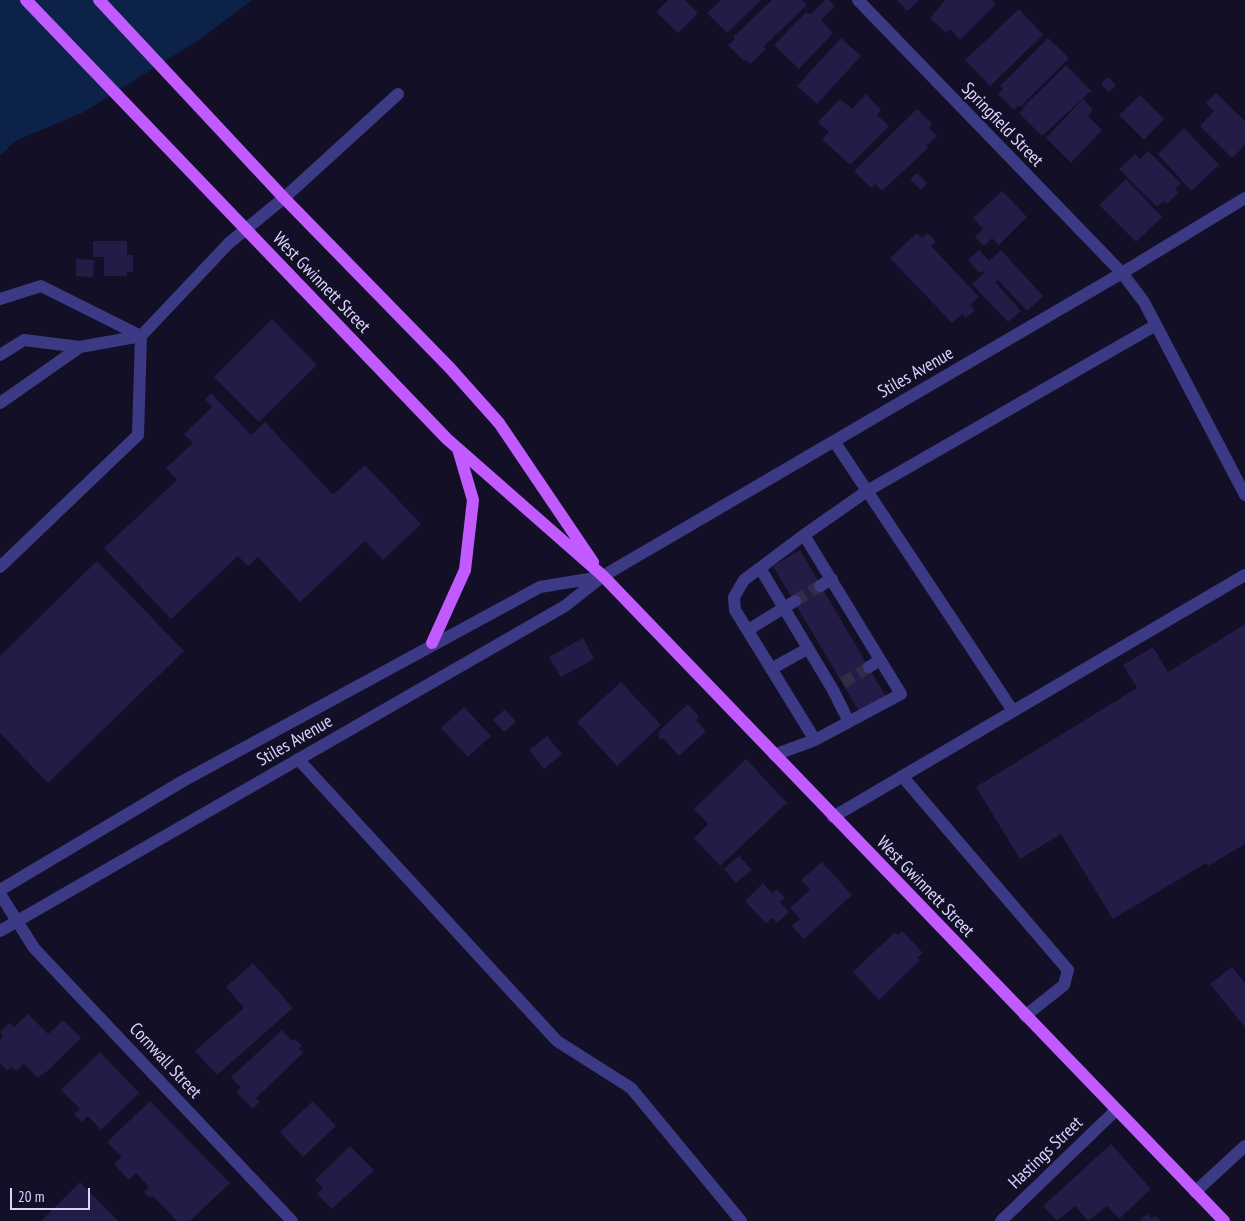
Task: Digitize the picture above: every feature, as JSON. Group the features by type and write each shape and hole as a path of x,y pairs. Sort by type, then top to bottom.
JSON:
{"main road":[{"name":"West Gwinnett Street","path":"26,0 458,449 603,576 1116,1111 1224,1221"},
{"name":"West Gwinnett Street","path":"98,0 284,198 450,368 499,423 603,576"},
{"path":"432,643 465,570 473,500 458,449"}],"street":[{"name":"Springfield Street","path":"858,0 1122,273 1144,302 1245,495"},
{"path":"0,355 24,340 80,347 141,336 229,243 284,198 398,94"},
{"name":"Stiles Avenue","path":"0,931 565,606 603,576 1122,273 1245,198"},
{"path":"0,299 41,286 141,336"},
{"path":"815,740 736,610 734,597 744,580 867,491 1156,325"},
{"path":"0,567 138,435 141,336"},
{"path":"0,403 80,347"},
{"path":"834,441 1013,711"},
{"path":"774,755 815,740 901,694 880,660 826,583 804,535"},
{"path":"760,568 807,649 838,686 849,722"},
{"path":"833,817 1245,575"},
{"name":"Stiles Avenue","path":"0,890 183,781 432,643 540,586 603,576"},
{"path":"748,630 782,607 795,601"},
{"path":"771,669 807,649"},
{"path":"869,667 880,660"},
{"path":"298,759 557,1041 630,1088 741,1221"},
{"path":"902,776 1068,970 1064,985 1025,1016"},
{"name":"Cornwall Street","path":"0,894 34,948 292,1221"},
{"name":"Hastings Street","path":"1001,1221 1116,1111"},
{"path":"1195,1192 1245,1146"}],"water":[{"path":"0,0 252,0 200,39 84,112 15,141 0,156"}],"building":[{"path":"668,0 685,0 698,13 678,33 656,12"},
{"path":"721,0 761,0 727,33 707,13"},
{"path":"772,0 802,0 807,5 763,47 766,49 750,64 746,60 744,61 728,45 735,39 733,37"},
{"path":"825,0 829,0 835,6 821,20 833,33 799,69 774,45 806,12 810,15"},
{"path":"897,0 919,0 907,11"},
{"path":"945,0 992,0 996,4 960,40 950,29 946,33 930,18"},
{"path":"1019,9 1043,35 990,86 965,60"},
{"path":"841,38 861,56 817,104 797,86"},
{"path":"1048,38 1069,58 1020,107 1018,105 1014,110 998,94 1003,89 1000,86"},
{"path":"1066,65 1091,91 1042,136 1019,113"},
{"path":"1108,77 1116,86 1108,92 1101,83"},
{"path":"1216,93 1245,121 1245,145 1232,158 1200,126 1214,111 1206,103"},
{"path":"866,94 881,110 877,115 889,126 850,165 822,139 829,132 818,122 840,99 852,109"},
{"path":"1140,95 1164,119 1144,140 1119,115"},
{"path":"1083,99 1093,110 1088,116 1102,130 1071,163 1046,138"},
{"path":"917,109 932,124 929,128 937,136 926,146 928,148 882,191 875,184 871,188 854,171"},
{"path":"1184,128 1219,165 1191,191 1158,154"},
{"path":"1148,151 1181,183 1175,189 1178,193 1167,204 1163,201 1157,207 1119,169 1135,154 1140,159"},
{"path":"917,173 927,183 921,190 910,179"},
{"path":"1126,179 1162,217 1136,242 1099,205"},
{"path":"1002,191 1027,217 999,245 992,238 984,246 975,237 983,229 973,218"},
{"path":"917,233 922,238 928,233 936,242 931,246 979,297 970,305 975,310 966,318 962,314 952,323 890,258"},
{"path":"93,241 127,241 127,255 133,255 133,272 127,272 127,276 104,276 104,257 93,257"},
{"path":"979,250 989,261 1001,250 1043,296 1027,311 998,280 995,282 1021,311 1008,322 972,284 984,273 982,271 979,273 968,260"},
{"path":"76,259 94,260 93,277 76,276"},
{"path":"272,319 317,365 259,422 214,377"},
{"path":"211,393 251,435 265,422 333,495 365,465 421,524 383,560 365,541 300,602 258,557 248,566 238,556 171,619 104,548 177,480 166,468 193,443 184,434 212,407 205,399"},
{"path":"800,550 886,697 860,713 773,566"},
{"path":"97,561 184,651 48,783 0,733 0,656"},
{"path":"1245,624 1245,844 1208,866 1206,863 1113,919 1061,834 1020,859 976,787 1137,688 1123,665 1153,647 1168,672"},
{"path":"583,638 594,659 561,677 549,657"},
{"path":"621,682 661,725 617,766 577,722"},
{"path":"688,704 699,717 696,720 706,731 679,756 663,738 661,740 658,732"},
{"path":"464,707 491,736 468,757 441,728"},
{"path":"505,709 516,722 504,732 493,720"},
{"path":"547,736 562,754 544,769 529,750"},
{"path":"746,759 787,803 720,866 694,838 708,824 694,809"},
{"path":"739,856 752,870 736,883 724,869"},
{"path":"822,862 852,895 804,939 792,926 800,919 790,908 810,890 801,880"},
{"path":"763,883 772,893 777,889 785,898 780,902 789,912 777,923 772,918 766,923 745,901"},
{"path":"902,931 923,953 917,958 920,960 879,1000 853,972 895,932 898,935"},
{"path":"253,963 293,1008 217,1075 195,1051 244,1008 226,987"},
{"path":"1232,967 1245,983 1245,1027 1210,984"},
{"path":"28,1014 48,1034 63,1020 81,1038 38,1078 24,1064 16,1071 11,1067 7,1071 0,1063 0,1039 3,1036 0,1032 9,1023 14,1027"},
{"path":"282,1030 292,1041 295,1039 302,1046 299,1048 303,1053 256,1098 260,1102 253,1109 236,1092 241,1088 231,1077"},
{"path":"100,1052 139,1093 101,1130 88,1116 82,1122 74,1114 80,1109 61,1090"},
{"path":"150,1101 230,1183 190,1221 177,1221 153,1196 150,1198 144,1192 149,1187 136,1173 129,1180 114,1164 122,1157 107,1142"},
{"path":"313,1101 336,1126 303,1157 280,1132"},
{"path":"1111,1144 1151,1189 1119,1219 1107,1206 1088,1221 1075,1206 1057,1221 1043,1206"},
{"path":"350,1146 374,1170 332,1209 317,1194 323,1188 315,1180"},
{"path":"80,1182 118,1221 41,1221"},
{"path":"1147,1214 1152,1219 1155,1216 1161,1221 1139,1221"}],"tunnel":[{"path":"795,601 820,586"},
{"path":"843,683 869,667"}]}
